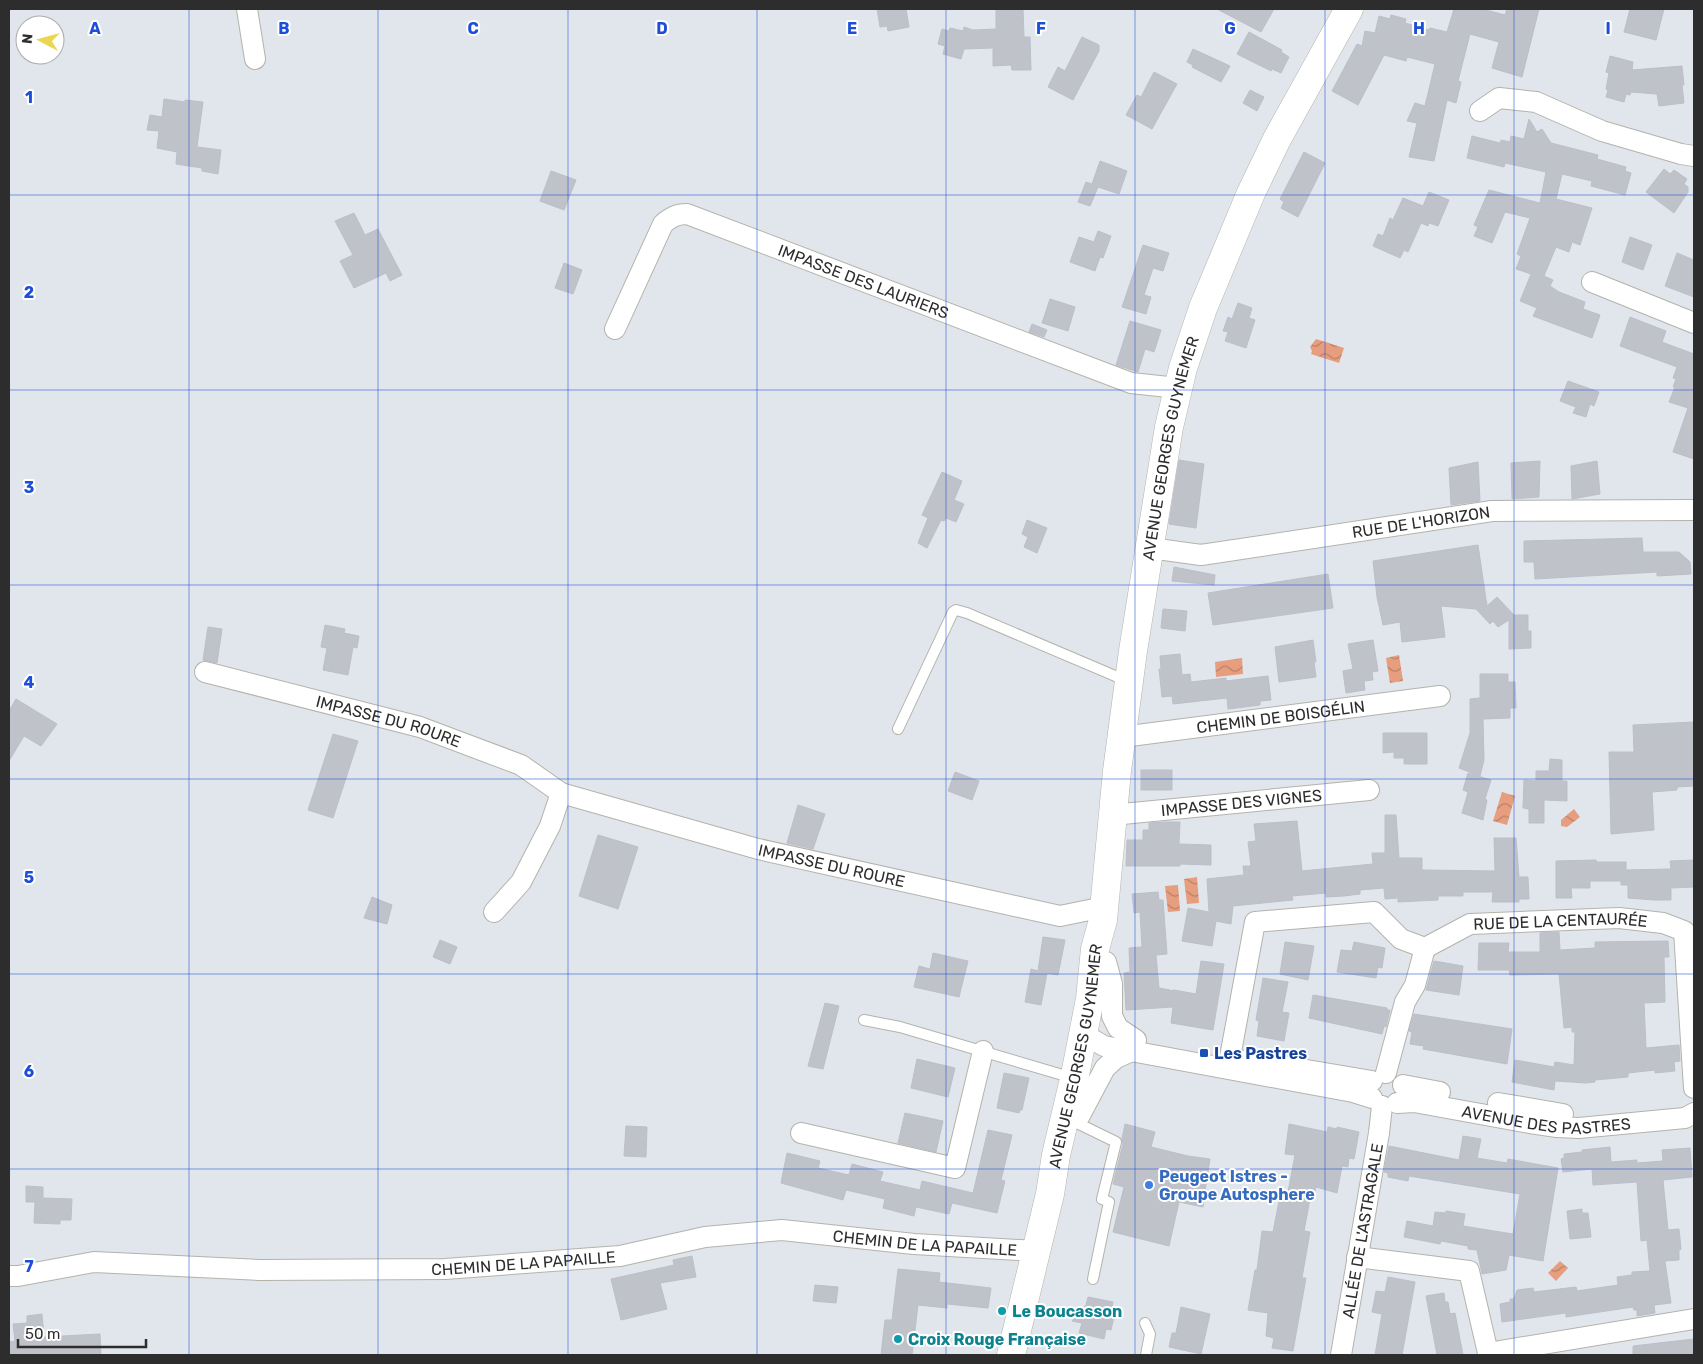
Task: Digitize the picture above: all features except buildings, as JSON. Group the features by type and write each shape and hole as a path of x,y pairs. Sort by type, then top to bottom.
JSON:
{"main road":[{"name":"AVENUE GEORGES GUYNEMER","path":"1011,1355 1050,1194 1056,1155 1074,1119 1095,1039 1112,815 1129,682 1169,427 1182,368 1202,308 1251,193 1277,139 1349,9"},
{"name":"AVENUE GEORGES GUYNEMER","path":"1074,1119 1074,1078 1100,960"}],"street":[{"path":"247,9 255,59"},
{"path":"1480,111 1499,98 1536,102 1602,131 1694,156"},
{"name":"IMPASSE DES LAURIERS","path":"615,329 663,224 671,217 687,214 1131,382 1178,388"},
{"path":"1592,282 1694,323"},
{"name":"RUE DE L'HORIZON","path":"1150,548 1201,555 1492,511 1694,510"},
{"name":"IMPASSE DU ROURE","path":"205,672 420,727 521,765 561,793 777,854 1060,916 1104,914"},
{"name":"CHEMIN DE BOISGÉLIN","path":"1122,737 1440,696"},
{"name":"IMPASSE DES VIGNES","path":"1112,815 1369,790"},
{"path":"494,912 521,882 550,826 561,793"},
{"path":"1230,1057 1255,922 1374,912 1401,939 1425,948"},
{"name":"RUE DE LA CENTAURÉE","path":"1425,948 1470,924 1619,918 1663,923 1684,931 1694,1088"},
{"name":"ALLÉE DE L'ASTRAGALE","path":"1341,1355 1385,1091 1405,1002 1416,985 1425,948"},
{"name":"AVENUE DES PASTRES","path":"1100,960 1112,984 1112,1016 1118,1028 1134,1046 1353,1092 1385,1091"},
{"name":"AVENUE DES PASTRES","path":"1095,1039 1104,1046 1134,1046 1230,1057 1385,1091 1555,1113 1598,1114 1685,1107 1694,1112"},
{"path":"1074,1119 1105,1068 1134,1046"},
{"path":"801,1133 955,1168 984,1052"},
{"name":"CHEMIN DE LA PAPAILLE","path":"9,1276 94,1262 259,1270 445,1269 620,1256 705,1237 782,1230 914,1244 1036,1251"},
{"path":"1357,1257 1469,1271 1488,1353 1694,1319"}],"lane":[{"path":"898,730 953,612 956,610 1129,682"},
{"path":"864,1020 900,1027 1074,1078"},
{"path":"1074,1119 1116,1142 1102,1199 1110,1202 1093,1279"},
{"path":"1145,1323 1150,1334 1146,1355"}],"water":[{"path":"1316,339 1344,348 1339,363 1311,354 1310,347"},
{"path":"1399,655 1403,681 1390,683 1386,658"},
{"path":"1242,658 1243,674 1216,677 1215,662"},
{"path":"1502,792 1515,796 1507,825 1493,821"},
{"path":"1574,809 1580,817 1567,827 1561,826 1561,820"},
{"path":"1197,877 1199,903 1187,904 1184,879"},
{"path":"1178,885 1180,911 1168,912 1165,886"},
{"path":"1560,1261 1568,1268 1556,1281 1548,1273"}],"place":[{"name":"Les Pastres","path":"1204,1053"},
{"name":"Peugeot Istres - Groupe Autosphere","path":"1149,1185"},
{"name":"Le Boucasson","path":"1002,1311"},
{"name":"Croix Rouge Française","path":"898,1339"}]}
